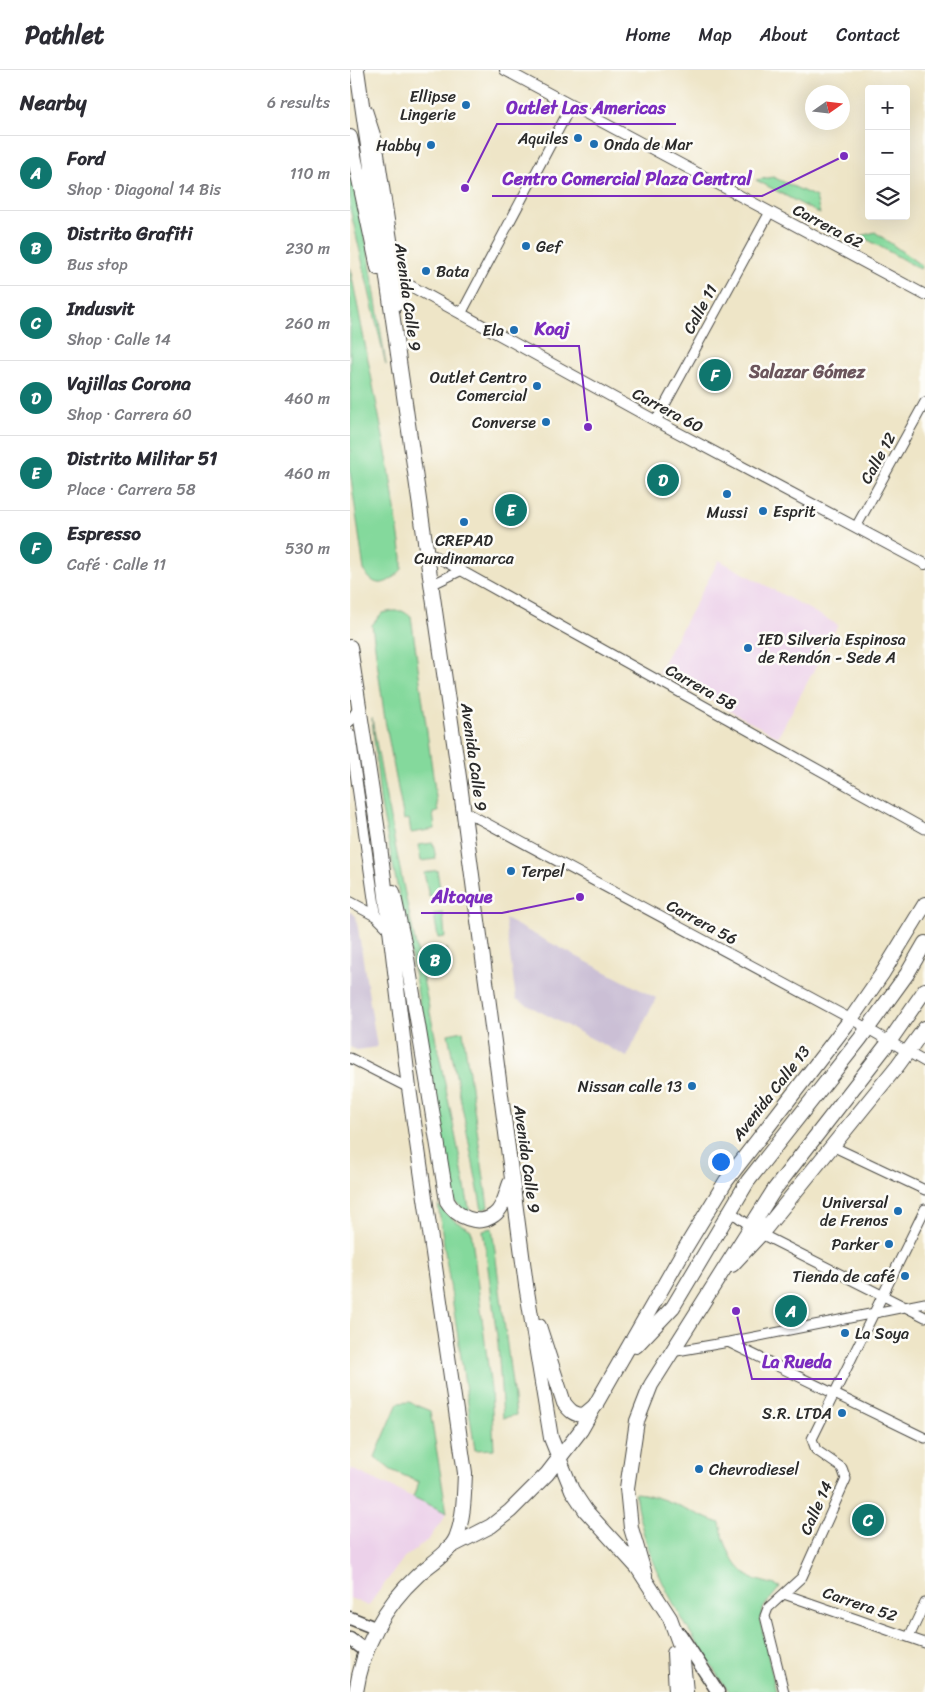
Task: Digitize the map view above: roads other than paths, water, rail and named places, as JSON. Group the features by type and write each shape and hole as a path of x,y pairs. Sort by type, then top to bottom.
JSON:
{"main road":[{"name":"Avenida Calle 9","path":"358,76 464,811 526,1285 551,1438 572,1490 586,1511 625,1553 648,1583"},
{"path":"350,137 364,210 396,342"},
{"path":"396,342 398,279"},
{"path":"350,647 379,838 409,1088 465,1473 463,1503 456,1536 448,1548 403,1590 376,1628 354,1688"},
{"path":"379,838 406,952 447,1201 451,1209 464,1218 477,1220 489,1217 495,1214 502,1206 511,1177"},
{"name":"Avenida Calle 13","path":"448,1548 491,1526 529,1494 582,1430 716,1196 778,1111 851,1019 882,974 925,904"},
{"name":"Avenida Calle 13","path":"621,1360 673,1307 730,1211 759,1167 868,1029 907,974 925,944"},
{"path":"755,1230 797,1158 889,1042 925,990"},
{"path":"676,1692 674,1656 669,1636 638,1559 631,1528 628,1501 629,1464 633,1438 643,1402 710,1289 755,1230 832,1146 907,1054 925,1028"},
{"path":"778,1111 814,1098"},
{"path":"526,1285 564,1403 569,1409 579,1415 588,1413 596,1405"},
{"path":"648,1583 718,1692"},
{"path":"350,1618 376,1628"},
{"path":"670,1618 682,1651 686,1692"},
{"path":"350,1639 366,1652"}],"street":[{"name":"Carrera 62","path":"504,70 925,295"},
{"name":"Avenida Calle 9","path":"358,76 377,141 398,279"},
{"path":"461,314 571,106"},
{"name":"Calle 11","path":"656,421 770,212"},
{"name":"Carrera 60","path":"398,279 656,421 925,564"},
{"name":"Calle 12","path":"856,528 925,402"},
{"name":"Carrera 58","path":"426,550 925,829"},
{"path":"431,585 462,570"},
{"path":"350,721 359,708"},
{"path":"350,734 376,916"},
{"name":"Carrera 56","path":"464,811 851,1019 907,1054 925,1062"},
{"path":"350,902 376,916 390,930"},
{"path":"350,1058 409,1088"},
{"path":"832,1146 925,1190"},
{"name":"Calle 14","path":"784,1692 765,1616 768,1608 802,1576 846,1478 842,1468 818,1453 812,1443 813,1436 925,1209"},
{"path":"730,1211 755,1230 925,1317"},
{"path":"671,1352 925,1303"},
{"path":"730,1342 925,1438"},
{"name":"Carrera 52","path":"784,1594 925,1643"},
{"path":"909,1638 925,1604"}],"place":[{"name":"Ellipse Lingerie","path":"466,105"},
{"name":"Aquiles","path":"578,138"},
{"name":"Onda de Mar","path":"594,144"},
{"name":"Habby","path":"431,145"},
{"name":"Centro Comercial Plaza Central","path":"844,156"},
{"name":"Outlet Las Americas","path":"465,188"},
{"name":"Gef","path":"526,246"},
{"name":"Bata","path":"426,271"},
{"name":"Ela","path":"514,330"},
{"name":"Espresso","path":"715,375"},
{"name":"Outlet Centro Comercial","path":"537,386"},
{"name":"Converse","path":"546,422"},
{"name":"Koaj","path":"588,427"},
{"name":"Vajillas Corona","path":"663,480"},
{"name":"Mussi","path":"727,494"},
{"name":"Distrito Militar 51","path":"511,510"},
{"name":"Esprit","path":"763,511"},
{"name":"CREPAD Cundinamarca","path":"464,522"},
{"name":"IED Silveria Espinosa de Rendón - Sede A","path":"748,648"},
{"name":"Terpel","path":"511,871"},
{"name":"Altoque","path":"580,897"},
{"name":"Distrito Grafiti","path":"435,960"},
{"name":"Nissan calle 13","path":"692,1086"},
{"name":"Universal de Frenos","path":"898,1211"},
{"name":"Parker","path":"889,1244"},
{"name":"Tienda de café","path":"905,1276"},
{"name":"La Rueda","path":"736,1311"},
{"name":"Ford","path":"791,1311"},
{"name":"La Soya","path":"845,1333"},
{"name":"S.R. LTDA","path":"842,1413"},
{"name":"Chevrodiesel","path":"699,1469"},
{"name":"Indusvit","path":"868,1520"}],"district":[{"name":"Salazar Gómez","path":"807,372"}]}
